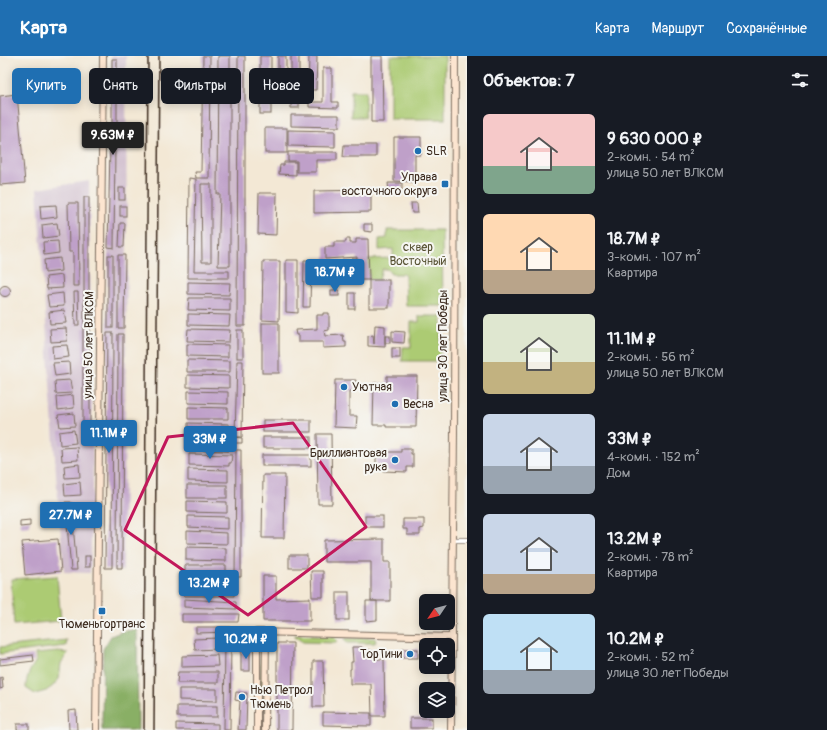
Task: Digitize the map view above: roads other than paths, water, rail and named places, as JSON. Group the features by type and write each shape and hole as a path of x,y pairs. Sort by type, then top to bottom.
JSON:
{"street":[{"name":"улица 50 лет ВЛКСМ","path":"96,730 103,56"},
{"name":"улица 30 лет Победы","path":"451,730 454,434 455,56"},
{"path":"453,540 467,540"},
{"path":"257,730 257,632 452,637"},
{"path":"265,730 266,632"}],"railway":[{"path":"144,730 148,56"},
{"path":"154,730 159,56"}],"place":[{"name":"SLR","path":"418,151"},
{"name":"Управа восточного округа","path":"445,184"},
{"name":"Уютная","path":"344,387"},
{"name":"Весна","path":"395,404"},
{"name":"Бриллиантовая рука","path":"395,460"},
{"name":"Тюменьгортранс","path":"102,611"},
{"name":"ТорТини","path":"410,654"},
{"name":"Нью Петрол Тюмень","path":"242,697"}],"park label":[{"name":"сквер Восточный","path":"418,254"}]}
